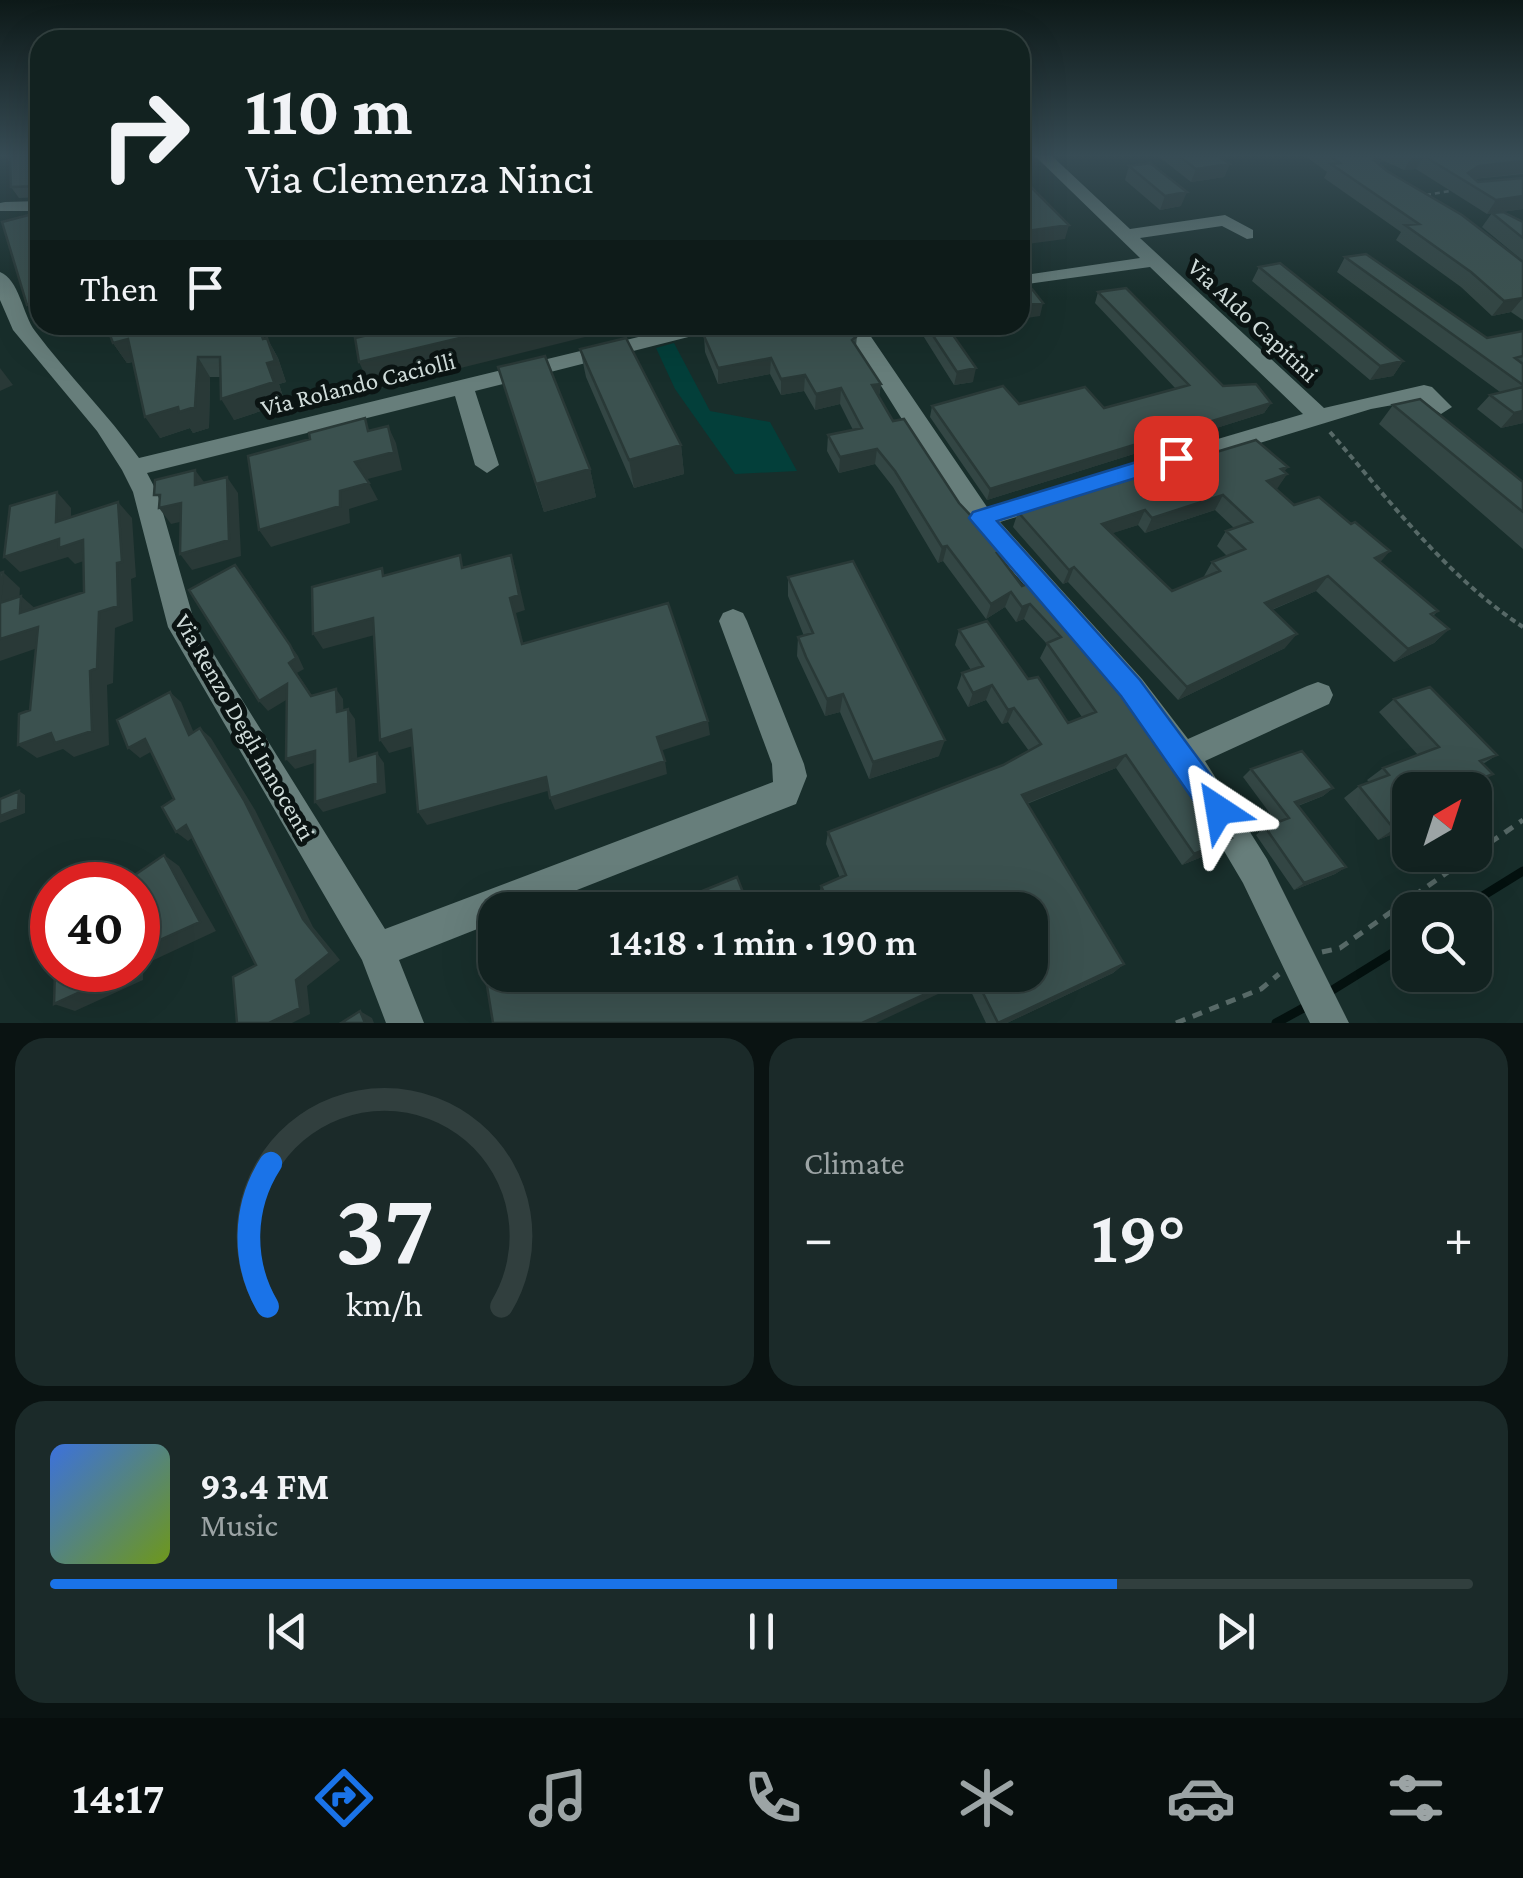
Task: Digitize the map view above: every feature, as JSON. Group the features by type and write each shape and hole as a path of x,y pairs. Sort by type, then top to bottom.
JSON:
{"street":[{"name":"Via Aldo Capitini","path":"1091,203 1317,416"},
{"path":"2,206 30,206"},
{"name":"Via Aldo Capitini","path":"1126,235 1225,220 1247,234"},
{"name":"Via Aldo Capitini","path":"1030,280 1154,261"},
{"name":"Via Renzo Degli Innocenti","path":"0,278 23,330 105,426 133,468 145,492 182,627 377,950 405,1023"},
{"name":"Via Rolando Caciolli","path":"133,468 672,335"},
{"path":"860,335 981,518 1109,662 1182,756 1239,842 1330,1023"},
{"path":"463,386 488,465"},
{"path":"981,518 1317,416 1424,392 1441,407"},
{"path":"377,950 784,794 791,776 788,764 733,622"},
{"path":"1182,756 1318,695"}],"path":[{"path":"1317,416 1469,586 1500,614 1523,627"},
{"path":"1492,842 1523,820"},
{"path":"1176,1023 1261,989 1301,964 1340,948 1448,872"}],"shaded area":[{"path":"674,343 710,411 770,422 797,471 735,474 675,389 656,348"}],"building":[{"path":"1030,203 1047,203 1069,225 1030,231"},
{"path":"1388,203 1441,203 1462,215 1523,262 1523,298 1504,301 1405,225 1419,224"},
{"path":"1503,212 1523,222 1523,238 1492,213"},
{"path":"30,215 30,304 27,305 2,222"},
{"path":"1366,254 1487,338 1523,331 1523,356 1515,358 1523,364 1523,385 1345,257"},
{"path":"1280,263 1403,361 1380,366 1259,267"},
{"path":"1126,288 1223,386 1256,384 1271,403 990,489 932,406 1003,386 1019,404 1085,387 1104,408 1189,385 1098,292"},
{"path":"1032,289 1043,303 1030,305"},
{"path":"110,335 262,335 267,338 275,361 267,363 274,382 221,399 220,357 198,357 195,407 179,412 178,407 145,417 128,339 113,343"},
{"path":"368,335 472,335 359,362 355,338"},
{"path":"856,335 852,340 881,384 872,385 893,421 904,419 959,503 1004,551 997,553 1022,586 1035,581 1126,685 1172,752 1175,750 1196,779 1232,838 1194,854 1126,755 1022,795 1124,964 998,1023 982,992 1048,992 1048,892 824,892 821,886 846,875 828,832 1003,765 1041,744 1014,708 1008,710 992,685 973,693 962,673 983,666 959,630 987,621 1028,679 1038,677 1068,723 1096,712 1047,643 1061,637 1030,604 1022,607 1011,592 991,604 947,546 942,547 877,449 840,457 828,435 862,428 841,388 816,394 805,375 781,379 771,358 718,368 704,336"},
{"path":"933,335 953,335 976,368 957,372"},
{"path":"626,338 681,445 629,460 580,349"},
{"path":"545,356 590,469 536,484 498,367"},
{"path":"1523,387 1523,411 1514,413 1490,395"},
{"path":"1420,399 1523,482 1523,512 1393,405"},
{"path":"365,418 368,431 388,426 394,452 355,462 369,483 340,491 340,506 259,530 248,456 310,439 309,433"},
{"path":"1256,440 1288,467 1281,469 1287,474 1267,481 1294,505 1319,497 1351,524 1355,522 1390,551 1375,558 1438,611 1431,614 1449,629 1408,649 1328,576 1265,603 1297,634 1187,687 1074,567 1069,570 1018,512","holes":["1223,495 1252,522 1226,531 1245,549 1212,562 1220,571 1172,591 1102,524 1145,510 1152,518"]},
{"path":"195,470 195,485 227,477 229,540 180,554 181,503 159,508 160,495 154,495 155,480"},
{"path":"57,492 56,522 118,502 122,562 117,563 118,606 99,612 97,668 90,671 92,731 55,743 51,733 18,745 19,714 30,710 38,627 0,639 0,603 21,596 20,613 84,592 83,540 59,548 59,539 4,557 10,506"},
{"path":"460,555 462,568 511,555 519,595 510,598 522,644 668,603 708,721 657,737 665,761 550,798 546,777 418,812 411,730 380,740 373,618 313,634 312,587 382,568 383,576"},
{"path":"853,561 945,740 873,762 843,694 827,699 806,657 798,637 813,633 788,577"},
{"path":"235,565 290,645 296,658 289,663 311,696 336,689 337,712 348,709 350,761 377,753 378,783 315,802 315,751 286,759 287,684 259,701 189,590"},
{"path":"1430,687 1497,755 1480,761 1491,772 1392,772 1392,827 1359,786 1389,775 1383,768 1439,747 1394,699"},
{"path":"170,692 189,735 200,728 244,800 303,919 330,953 296,980 300,1008 269,1023 237,1023 233,977 256,965 186,825 176,832 162,807 174,799 145,739 128,748 117,720"},
{"path":"1302,751 1333,788 1295,802 1346,867 1304,883 1265,827 1289,818 1251,769"},
{"path":"19,791 18,809 0,816 0,799"},
{"path":"164,855 200,922 160,940 160,862 154,862"},
{"path":"737,877 743,892 700,892"},
{"path":"54,992 80,992 54,1004"},
{"path":"488,992 930,992 862,1023 493,1023"},
{"path":"360,1011 365,1023 341,1023"}],"waterway":[{"path":"1489,892 1523,871"},
{"path":"1326,994 1392,953"},
{"path":"1276,1023 1307,1006"}],"route":[{"path":"1176,458 981,518 1131,688 1219,810"}]}
